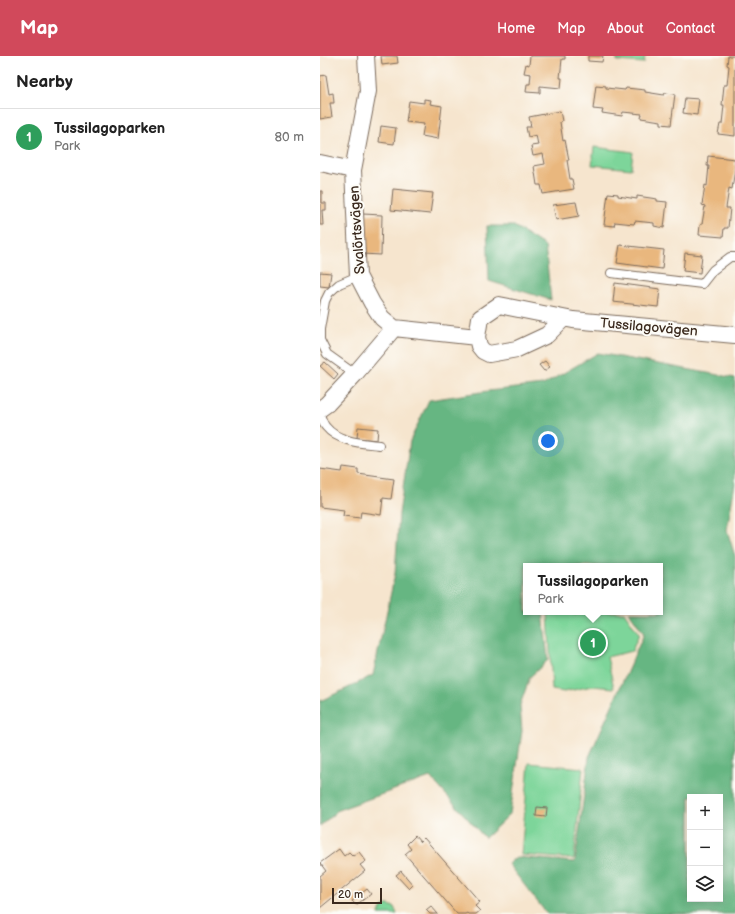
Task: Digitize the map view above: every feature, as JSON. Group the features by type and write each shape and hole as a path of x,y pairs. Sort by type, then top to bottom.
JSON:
{"street":[{"name":"Svalörtsvägen","path":"366,56 368,91 353,170 358,276 372,303 382,318 394,328"},
{"name":"Svalörtsvägen","path":"320,162 353,170"},
{"name":"Tussilagovägen","path":"477,337 480,318 499,305 563,319 735,336"},
{"path":"320,410 356,374 394,328 477,337 482,351 489,354 517,350 547,335 563,319"}],"lane":[{"path":"610,272 702,284 713,270 730,257 735,257"},
{"path":"356,374 327,354 320,340 320,329 325,301 329,293 339,284 358,276"},
{"path":"320,415 326,427 334,434 349,441 379,445"}],"green space":[{"path":"617,56 645,56 644,63 617,61"},
{"path":"594,147 633,152 631,169 592,165"},
{"path":"487,226 514,226 545,246 551,300 489,281"},
{"path":"598,353 735,378 735,483 727,530 735,556 735,914 547,914 508,864 516,857 575,862 589,757 644,634 631,615 663,615 663,563 523,563 523,615 543,615 548,660 530,677 520,705 522,731 510,814 485,838 430,777 338,810 320,826 320,701 373,675 395,574 399,514 410,441 429,400 488,391 543,385"},
{"path":"548,615 626,615 639,634 632,651 607,657 614,688 592,686 564,692 552,690"},
{"path":"529,763 583,768 574,859 521,855"},
{"path":"386,905 394,907 397,914 379,914 381,909"}],"building":[{"path":"381,56 397,56 398,63 382,65"},
{"path":"530,56 565,56 565,59 562,59 560,78 562,78 561,88 540,86 540,93 526,92 527,84 530,84 531,74 524,73 526,64 529,65"},
{"path":"588,56 603,56 602,62 588,61"},
{"path":"728,56 735,56 735,136 718,134 720,124 722,124 724,85 727,85 729,66 727,65"},
{"path":"326,75 329,94 333,93 334,103 330,103 332,117 320,119 320,76"},
{"path":"596,85 606,86 606,88 625,90 626,88 645,90 645,92 664,95 665,93 675,94 671,125 661,124 661,121 641,118 642,114 623,112 622,116 602,113 603,110 593,109"},
{"path":"685,98 699,99 697,115 683,113"},
{"path":"424,99 431,100 430,104 442,106 438,139 422,136 424,124 406,122 409,101 424,103"},
{"path":"560,111 563,141 565,140 569,160 567,160 570,179 572,179 574,189 543,194 541,185 537,185 534,166 545,164 543,154 533,156 531,146 538,145 536,135 528,137 526,127 531,127 529,117"},
{"path":"381,126 396,128 394,144 379,142"},
{"path":"708,156 735,159 732,189 729,188 726,208 730,208 728,228 724,228 723,237 699,235 705,206 702,205 705,185 707,186 709,166 707,166"},
{"path":"393,189 433,193 430,214 391,210"},
{"path":"320,191 322,191 322,203 326,203 326,210 322,210 323,225 320,225"},
{"path":"608,193 637,199 637,196 667,202 664,228 654,226 654,223 635,221 634,224 615,222 614,226 604,225"},
{"path":"576,202 579,216 556,220 553,205"},
{"path":"363,214 382,215 381,255 362,254"},
{"path":"620,245 664,250 662,269 617,263"},
{"path":"685,253 702,255 700,273 683,271"},
{"path":"320,272 331,273 329,287 320,286"},
{"path":"615,283 660,289 658,307 613,302"},
{"path":"545,361 550,367 544,371 539,365"},
{"path":"325,362 338,374 334,379 320,366"},
{"path":"358,427 378,429 377,440 357,438"},
{"path":"343,467 358,469 358,474 394,479 391,499 383,498 381,515 361,512 360,518 343,516 344,510 320,507 320,469 342,472"},
{"path":"537,807 547,808 546,817 536,816"},
{"path":"415,836 420,842 424,838 480,902 475,906 480,911 476,914 457,914 405,854 411,849 407,844"},
{"path":"339,849 344,856 349,852 353,856 359,852 366,861 360,865 365,871 320,908 320,876 326,871 320,863"},
{"path":"401,871 413,885 409,889 396,875"},
{"path":"367,889 371,894 356,905 352,901"},
{"path":"431,906 438,914 430,914 426,910"}],"place":[{"name":"Tussilagoparken","path":"593,643"}]}
